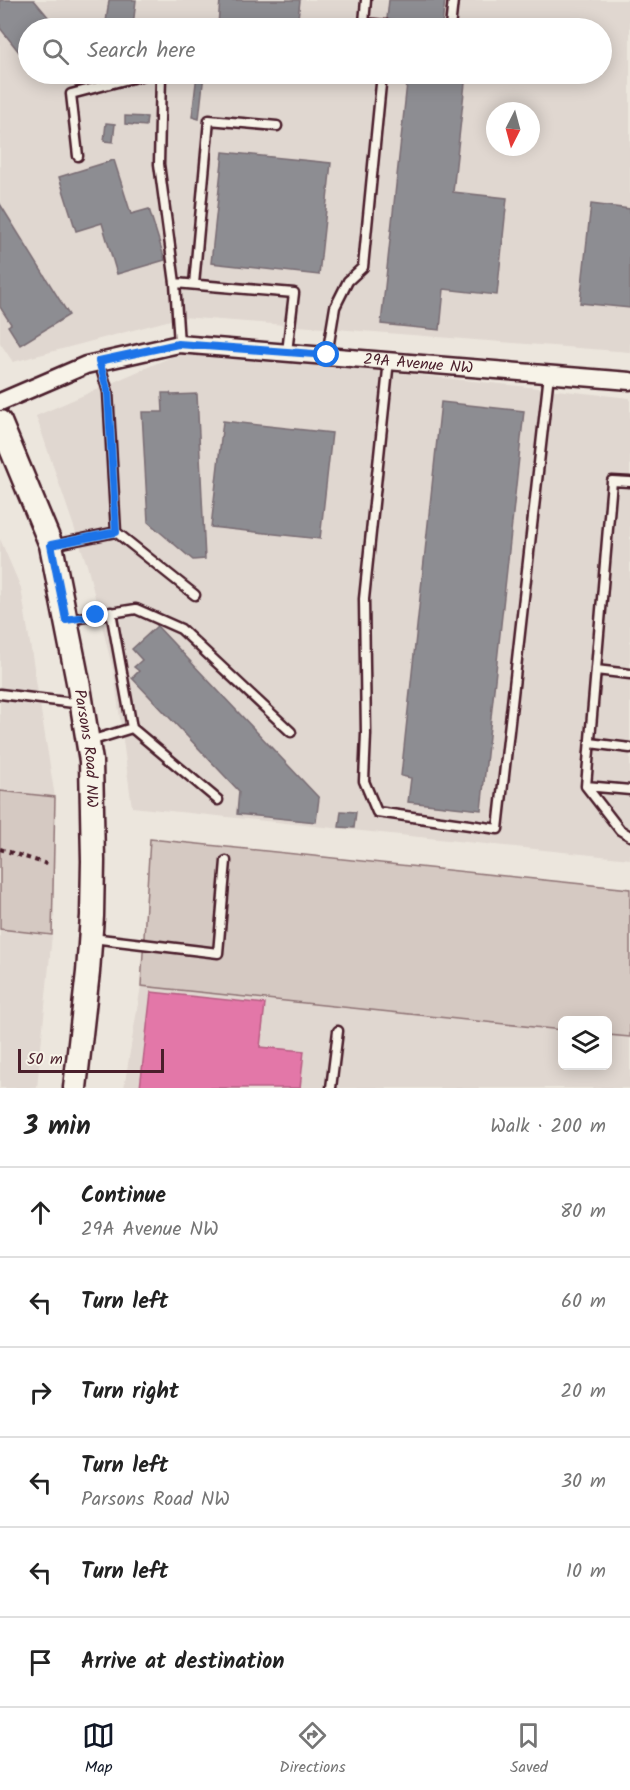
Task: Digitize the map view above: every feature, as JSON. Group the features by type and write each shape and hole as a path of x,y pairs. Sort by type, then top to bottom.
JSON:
{"main road":[{"name":"Parsons Road NW","path":"0,422 51,545 91,761 93,822 90,938 75,1088"}],"street":[{"name":"29A Avenue NW","path":"0,402 66,372 99,361 178,344 630,381"}],"lane":[{"path":"364,18 366,0"},
{"path":"451,18 453,0"},
{"path":"78,156 71,94 110,84"},
{"path":"161,84 159,164 175,284 178,344"},
{"path":"327,355 335,308 348,282 363,267 381,84"},
{"path":"194,284 209,120 277,126"},
{"path":"175,284 294,293 287,352"},
{"path":"389,360 364,599 366,734 364,781 377,812 498,829 549,374"},
{"path":"99,361 108,392 116,532 195,595"},
{"path":"630,482 612,481 586,786 620,830 630,836"},
{"path":"51,545 116,532"},
{"path":"66,620 136,609 180,629 291,732"},
{"path":"111,612 132,728 218,800"},
{"path":"596,670 630,674"},
{"path":"0,694 82,704"},
{"path":"88,742 132,728"},
{"path":"590,743 630,748"},
{"path":"586,786 630,790"},
{"path":"90,938 218,953 226,861"},
{"path":"331,1088 338,1031"}],"path":[{"path":"0,849 50,865"}],"shaded area":[{"path":"0,0 630,0 630,352 182,317 13,362 0,343"},
{"path":"187,350 630,398 630,859 132,807 114,674 87,565 36,416"},
{"path":"0,539 21,588 55,797 0,791"},
{"path":"0,791 55,797 52,935 0,929"},
{"path":"150,839 630,889 630,1037 612,1035 612,1016 558,1016 558,1030 141,986"},
{"path":"0,929 52,935 37,1088 0,1088"},
{"path":"141,986 558,1030 558,1070 612,1070 612,1035 630,1037 630,1088 124,1088"}],"building: Health":[{"path":"151,992 265,1004 260,1047 304,1051 300,1088 140,1088"}],"building: Industry":[{"path":"0,0 34,0 49,18 18,18 18,51 0,28"},
{"path":"109,0 136,0 134,18 107,18"},
{"path":"220,0 300,0 298,18 219,18"},
{"path":"389,0 445,0 443,18 387,18"},
{"path":"196,84 203,84 199,119 192,117"},
{"path":"407,84 465,84 453,192 507,198 497,295 444,289 440,330 381,324"},
{"path":"125,116 147,117 146,126 125,124"},
{"path":"106,123 115,124 113,142 104,141"},
{"path":"223,152 331,163 319,275 211,263"},
{"path":"114,160 131,214 149,209 165,260 117,274 102,223 76,231 59,177"},
{"path":"0,204 69,315 20,345 8,326 11,324 0,307"},
{"path":"591,204 630,209 630,308 580,303"},
{"path":"162,393 197,394 205,559 193,560 148,522 142,412 163,412"},
{"path":"441,402 524,411 481,810 408,802 411,778 401,776"},
{"path":"223,421 332,433 320,539 211,527"},
{"path":"157,626 319,798 316,822 237,814 239,791 132,678 139,671 134,667 142,660 132,649"},
{"path":"341,811 356,812 354,828 339,827"}],"route":[{"path":"96,615 66,620 51,545 116,532 108,392 99,361 178,344 327,355"}]}
